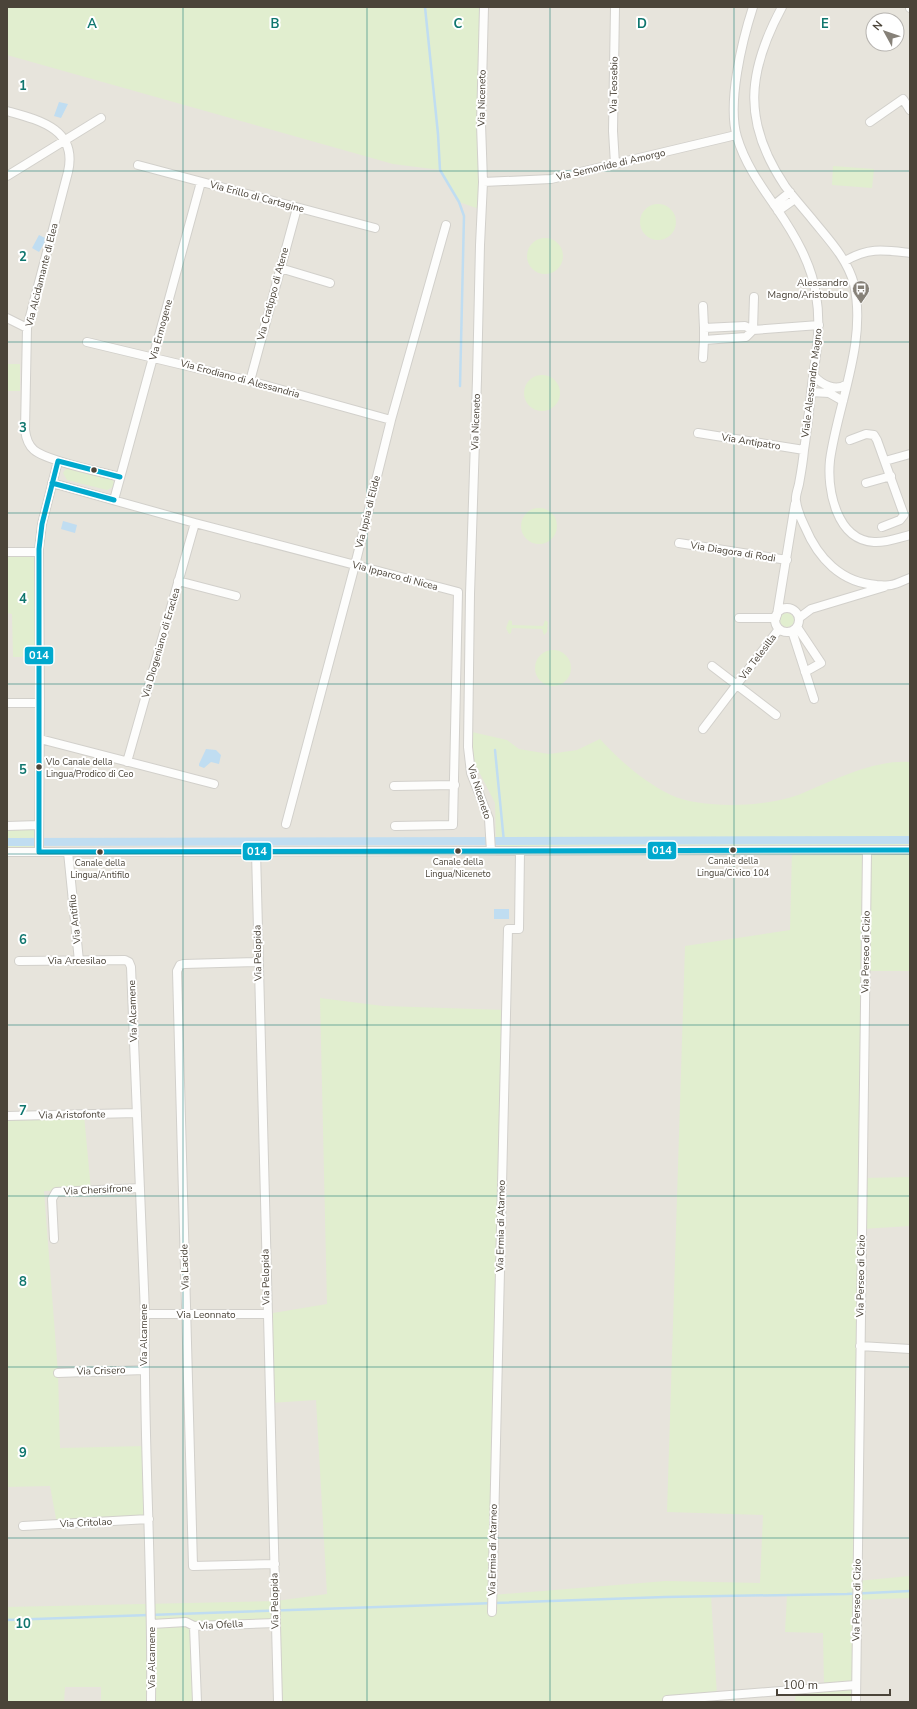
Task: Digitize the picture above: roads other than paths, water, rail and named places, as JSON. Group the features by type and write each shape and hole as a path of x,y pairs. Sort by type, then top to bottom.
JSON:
{"street":[{"name":"Via Niceneto","path":"484,7 481,124 483,182 470,594 468,758 472,776 488,815 491,847"},
{"name":"Via Teosebio","path":"615,7 613,131 615,164"},
{"name":"Viale Alessandro Magno","path":"753,7 736,83 734,110 736,135 749,165 801,250 816,294 819,325 814,376 796,499 801,519 820,555 842,575 868,584 890,585 910,578"},
{"path":"782,7 766,39 759,61 755,79 756,119 763,146 778,174 793,196 845,261 853,282 856,306 854,348 831,450 829,470 832,495 839,516 845,525 852,532 869,541 881,542 910,535"},
{"path":"870,122 903,99 910,110"},
{"path":"7,112 33,118 46,124 66,140"},
{"path":"7,176 101,118"},
{"name":"Via Semonide di Amorgo","path":"483,182 551,179 736,135"},
{"name":"Via Alcidamante di Elea","path":"66,140 70,153 69,168 27,328 26,437 33,450 44,456 120,477"},
{"name":"Via Erillo di Cartagine","path":"138,165 375,228"},
{"name":"Via Ermogene","path":"114,500 201,182"},
{"path":"776,208 793,196"},
{"name":"Via Cratippo di Atene","path":"250,381 297,208"},
{"name":"Via Ippia di Elide","path":"286,824 355,565 391,420 446,225"},
{"path":"845,261 862,253 874,250 886,250 910,254"},
{"path":"280,268 330,282"},
{"path":"704,340 746,337 753,330 754,297"},
{"path":"703,306 703,358"},
{"path":"7,318 27,328"},
{"path":"704,328 745,326 753,330 819,325"},
{"name":"Via Erodiano di Alessandria","path":"87,342 250,381 391,420"},
{"path":"814,376 820,382 830,387 840,387 847,384"},
{"path":"811,392 829,393 843,401"},
{"name":"Via Antipatro","path":"698,434 804,450"},
{"path":"850,440 866,434 872,434 878,440 904,515 900,520 882,527"},
{"path":"885,461 910,454"},
{"path":"39,850 39,552 42,524 58,460"},
{"path":"866,483 891,476"},
{"name":"Via Ipparco di Nicea","path":"52,483 195,523 470,594"},
{"path":"795,629 784,632 779,629 776,623 776,617 787,560 796,499"},
{"name":"Via Diogeniano di Eraclea","path":"127,762 195,523"},
{"name":"Via Diagora di Rodi","path":"679,543 787,560"},
{"path":"7,552 39,552"},
{"path":"178,581 236,596"},
{"path":"814,699 805,672 795,629 799,618 811,609 890,585"},
{"path":"395,826 453,825 458,592"},
{"path":"776,617 780,611 787,608 796,613 799,618"},
{"path":"739,618 776,617"},
{"name":"Via Telesilla","path":"703,730 779,629"},
{"path":"795,629 821,663 805,672"},
{"name":"Via Telesilla","path":"712,666 776,715"},
{"path":"7,703 40,703"},
{"path":"40,739 214,784"},
{"path":"394,786 454,785"},
{"path":"7,826 39,830"},
{"path":"7,852 39,850 68,852 256,852 491,847 520,850 910,850"},
{"name":"Via Ermia di Atarneo","path":"492,1612 508,929 519,929 520,850"},
{"name":"Via Perseo di Cizio","path":"856,1702 855,1685 867,851"},
{"name":"Via Antifilo","path":"68,852 79,961"},
{"name":"Via Pelopida","path":"256,852 278,1702"},
{"name":"Via Arcesilao","path":"20,961 125,960 129,962 131,967"},
{"name":"Via Lacide","path":"258,962 184,964 180,965 177,971 186,1315 193,1566 274,1564"},
{"name":"Via Alcamene","path":"131,967 145,1314 144,1370 152,1624 151,1702"},
{"name":"Via Aristofonte","path":"7,1116 137,1114"},
{"name":"Via Chersifrone","path":"54,1239 52,1199 56,1192 140,1188"},
{"name":"Via Leonnato","path":"145,1314 267,1314"},
{"path":"860,1346 910,1349"},
{"name":"Via Crisero","path":"58,1373 144,1370"},
{"name":"Via Critolao","path":"23,1526 149,1519"},
{"path":"152,1624 186,1622 194,1626"},
{"name":"Via Ofella","path":"197,1702 194,1626 276,1623"},
{"path":"667,1700 855,1685"}],"water":[{"path":"59,102 68,104 61,118 54,116"},
{"path":"39,235 47,239 39,252 32,248"},
{"path":"63,521 77,525 75,533 61,529"},
{"path":"206,749 216,750 221,755 219,764 211,762 204,768 199,766"},
{"path":"494,909 509,909 509,919 494,919"}],"waterway":[{"path":"425,7 438,134 440,170 459,202 464,216 460,386"},
{"path":"495,750 504,842"},
{"path":"7,842 910,840"},
{"path":"7,1620 665,1597 847,1594 910,1591"}],"place":[{"name":"Alessandro Magno/Aristobulo","path":"861,304"},
{"name":"Vlo Canale della Lingua/Prodico di Ceo","path":"39,767"},
{"name":"Canale della Lingua/Civico 104","path":"733,850"},
{"name":"Canale della Lingua/Niceneto","path":"458,851"},
{"name":"Canale della Lingua/Antifilo","path":"100,852"}]}
